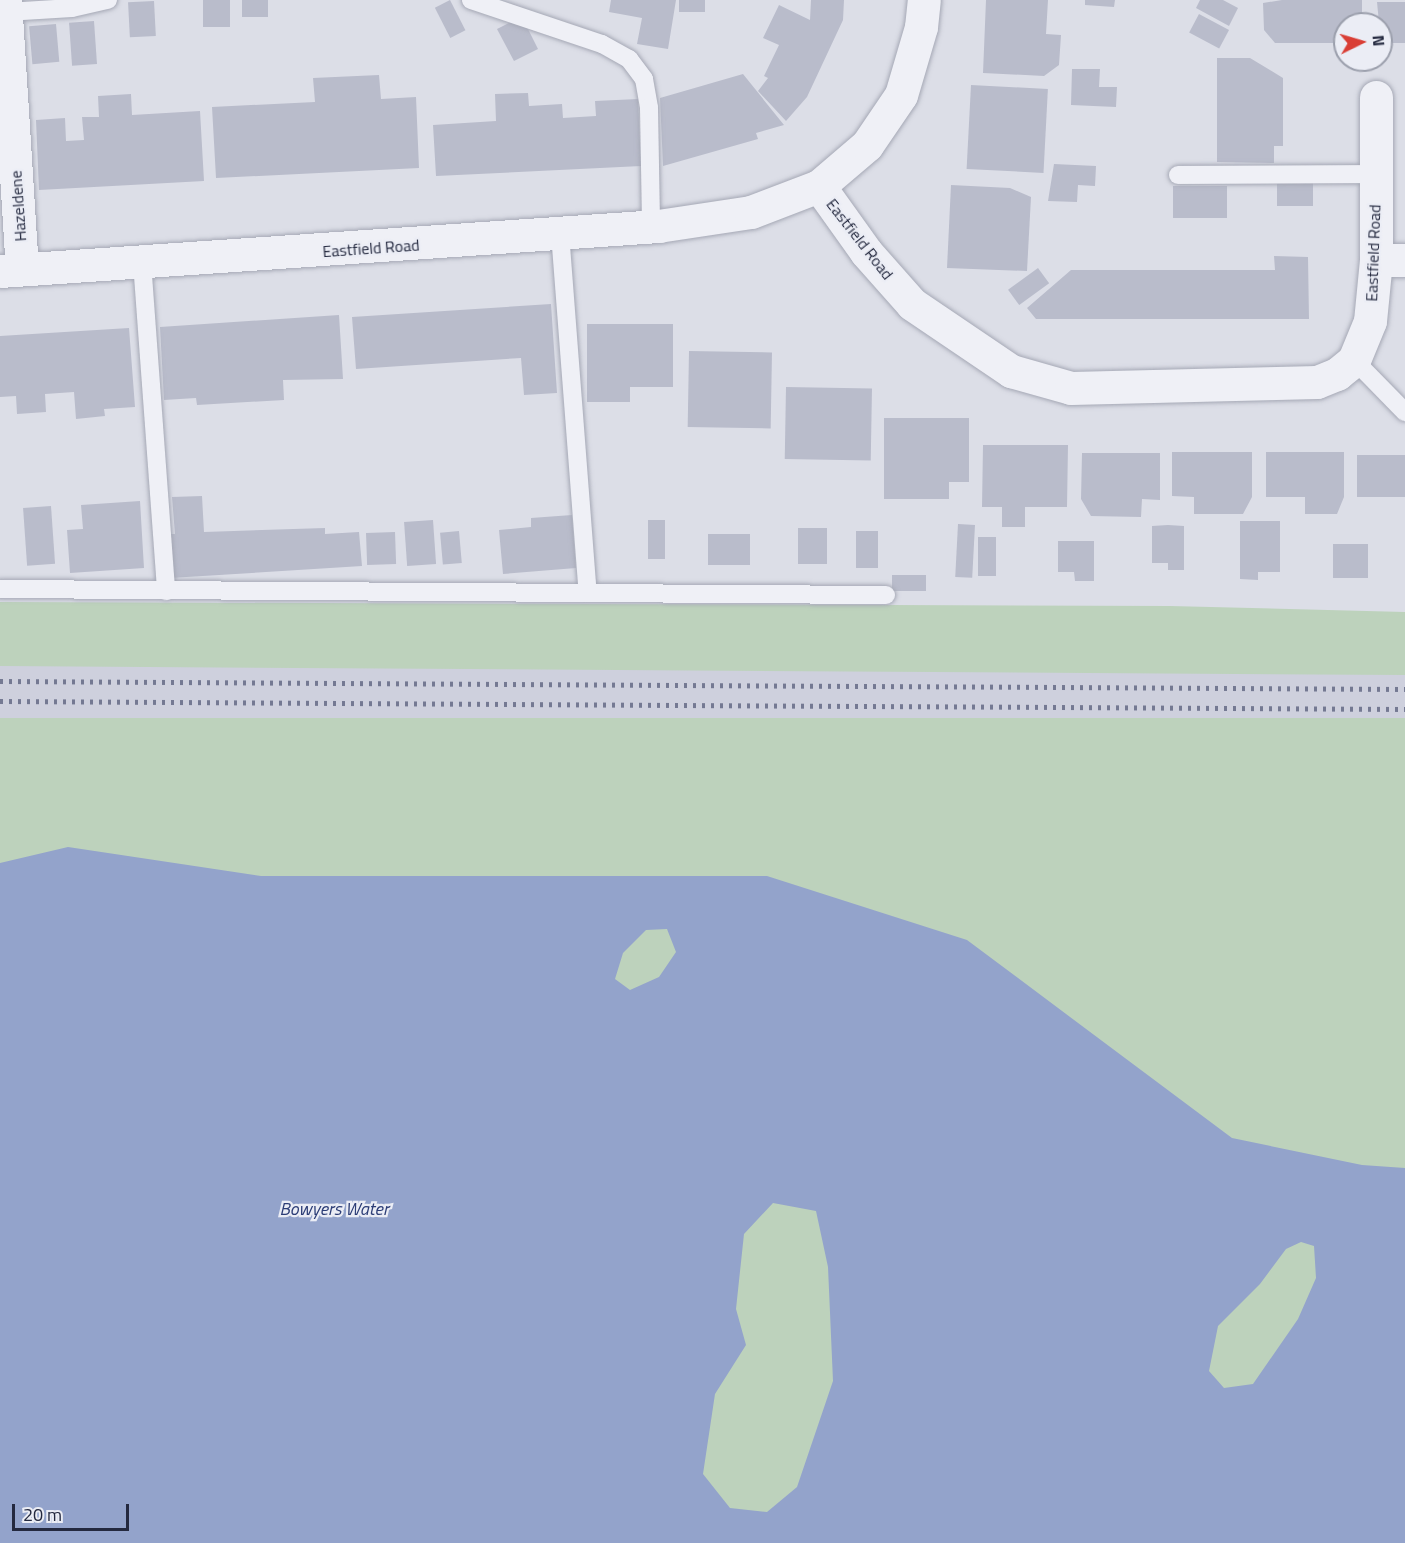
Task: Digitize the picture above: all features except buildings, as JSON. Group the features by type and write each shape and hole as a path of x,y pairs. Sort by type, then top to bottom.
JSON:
{"street":[{"path":"819,186 867,145 901,95 921,27 924,0"},
{"name":"Hazeldene","path":"4,17 11,270"},
{"name":"Eastfield Road","path":"11,270 651,226 751,212 819,186 866,252 912,304 1011,371 1071,388 1317,382 1337,374 1354,360 1371,321 1391,260 1375,174 1376,97"}],"lane":[{"path":"4,17 72,8 108,0"},
{"path":"471,0 602,44 629,59 644,79 649,108 651,226"},
{"path":"1178,175 1375,174"},
{"path":"560,234 588,593"},
{"path":"142,262 165,591"},
{"path":"1354,360 1405,412"},
{"path":"0,590 886,595"}],"shaded area":[{"path":"0,666 1405,666 1405,718 0,718"}],"green space":[{"path":"0,602 1170,606 1405,612 1405,675 0,666"},
{"name":"Bowyers Water","path":"0,718 1405,718 1405,1543 0,1543"}],"water":[{"name":"Bowyers Water","path":"68,847 261,876 767,876 967,940 1232,1138 1362,1165 1405,1168 1405,1543 0,1543 0,863","holes":["667,929 676,952 659,977 630,990 615,979 623,953 646,930","773,1203 816,1211 828,1267 833,1381 797,1487 767,1512 730,1508 703,1474 715,1394 746,1345 736,1309 744,1234","1301,1242 1314,1246 1316,1278 1298,1319 1253,1384 1224,1388 1209,1371 1218,1326 1260,1284 1286,1249"]}],"railway":[{"path":"0,681 1405,689"},
{"path":"0,701 1405,709"}]}
